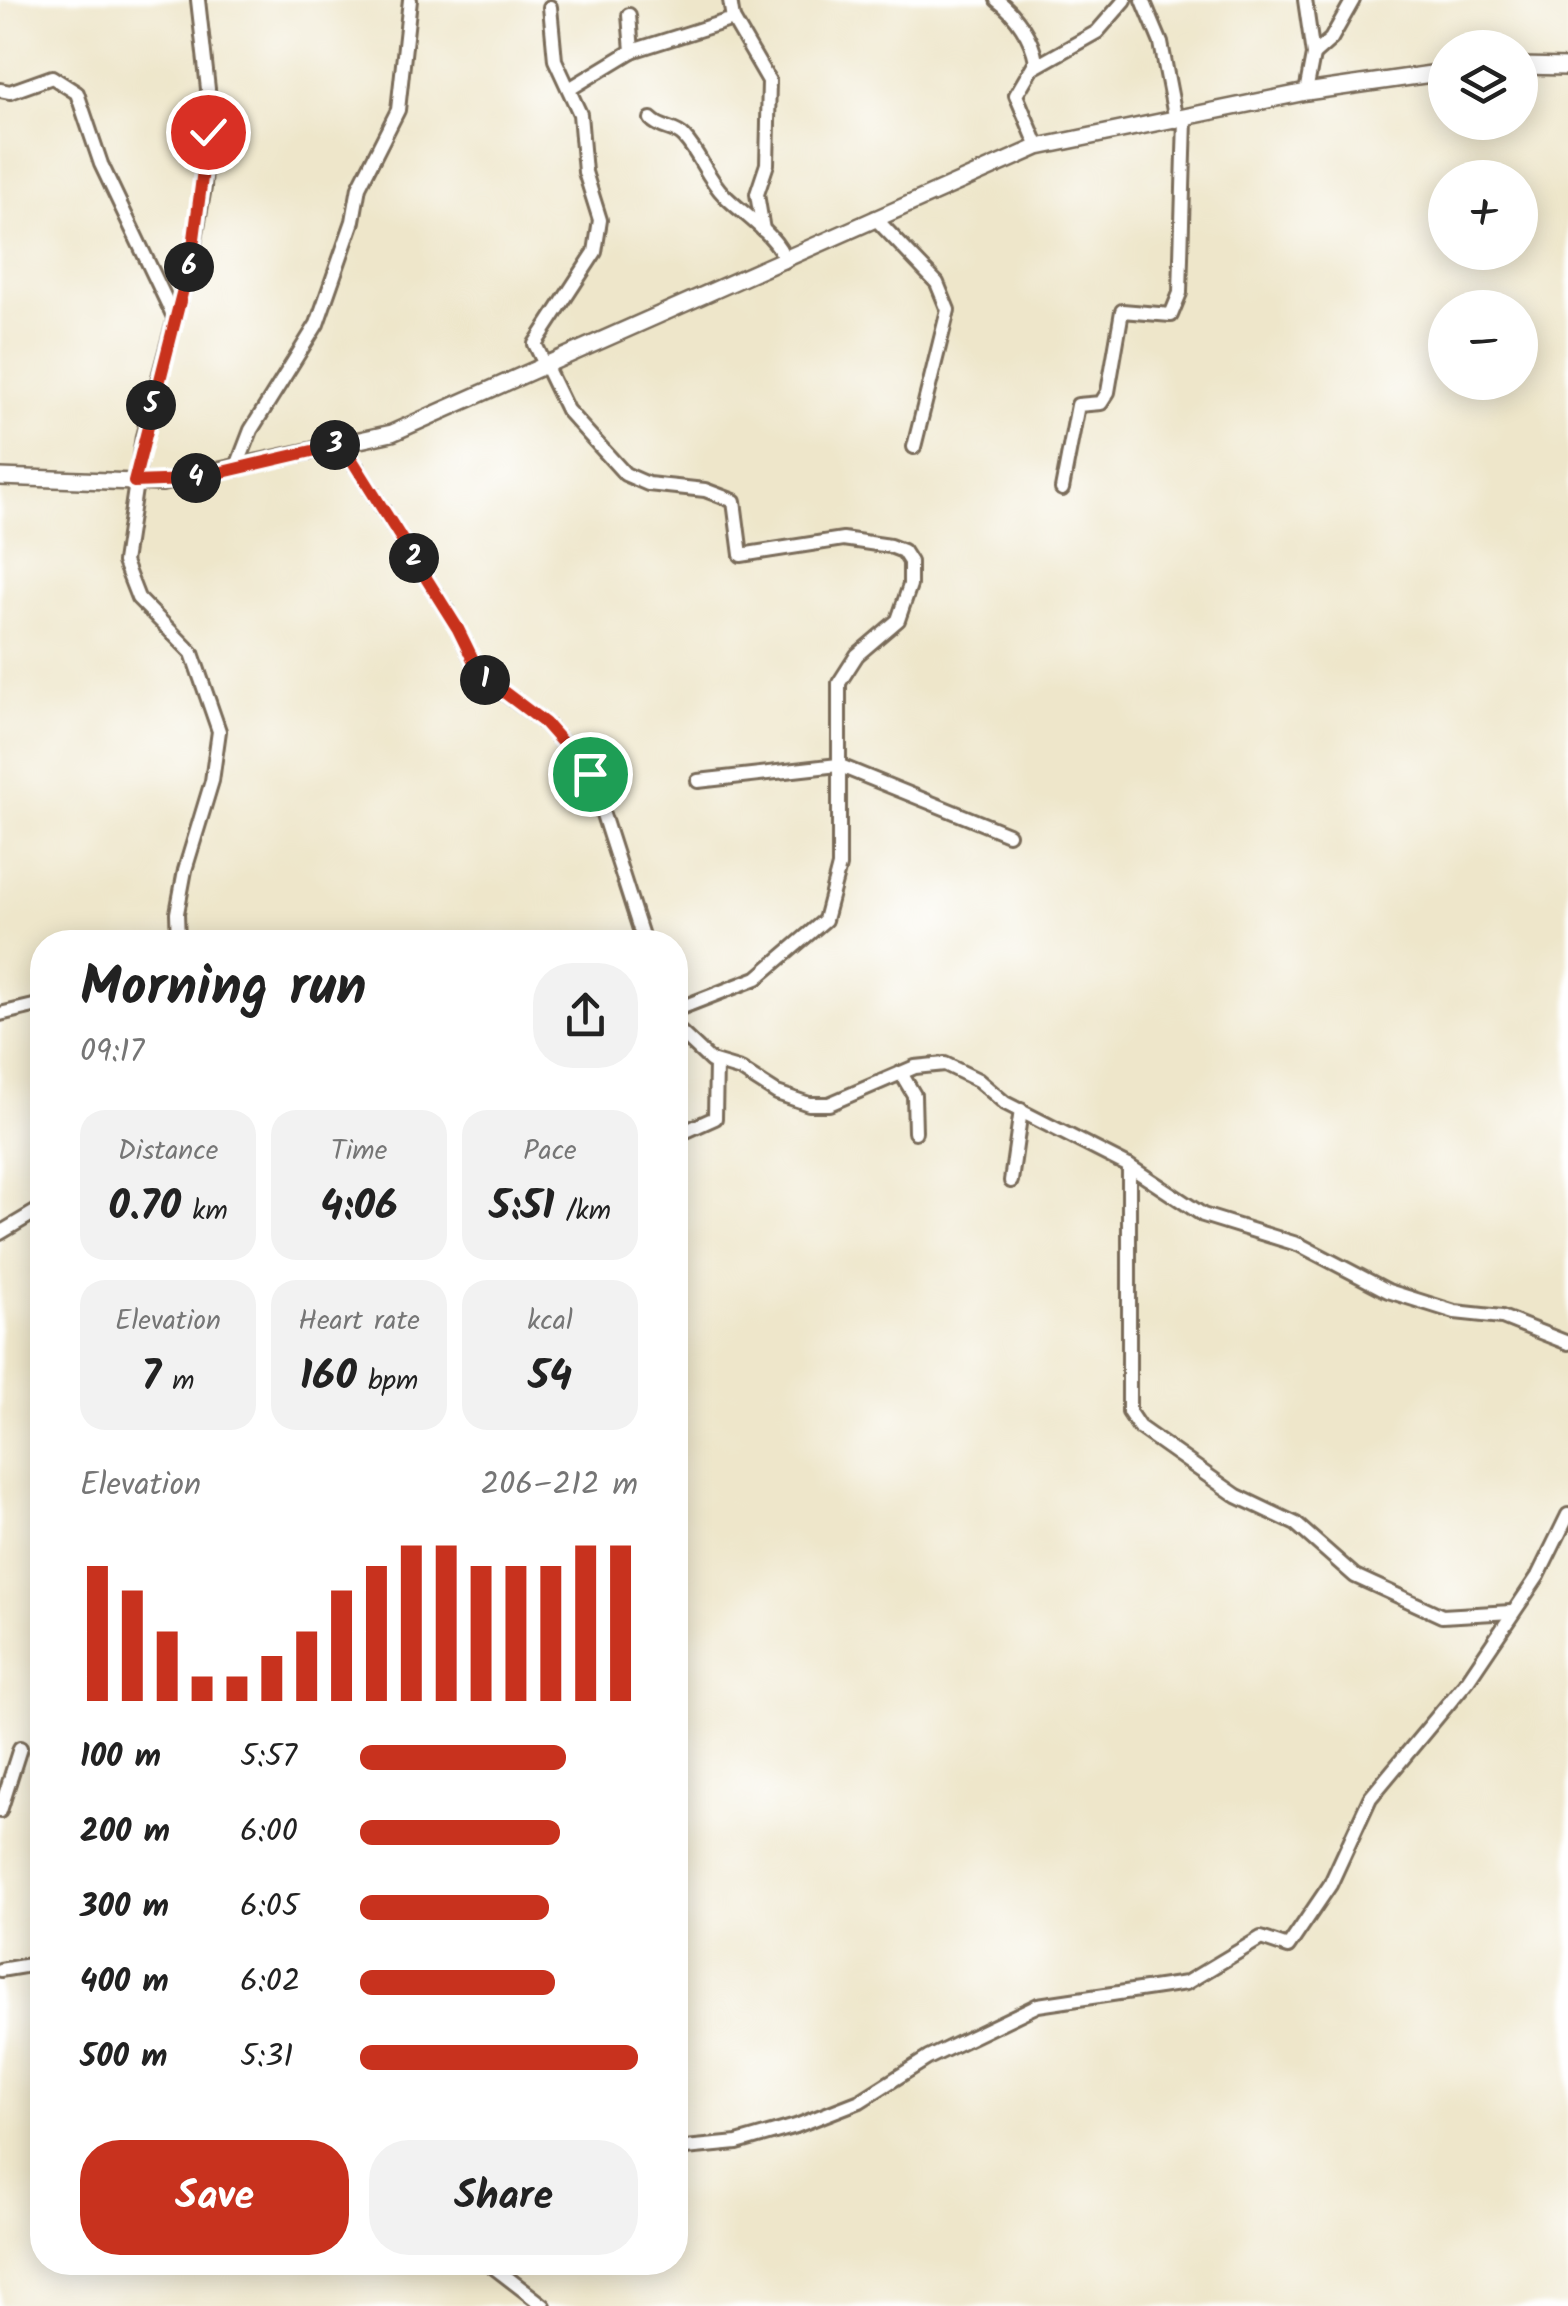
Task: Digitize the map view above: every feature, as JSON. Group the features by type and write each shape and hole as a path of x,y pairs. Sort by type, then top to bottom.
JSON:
{"main road":[{"path":"1538,66 1568,66"},
{"path":"0,477 188,480 414,425 543,363 625,332 712,288 785,261 1038,147 1306,92 1428,74"}],"street":[{"path":"177,930 176,913 212,781 219,730 192,653 154,616 130,582 124,562 134,482 192,254 208,132 207,48 198,0"},
{"path":"236,469 251,430 317,324 353,221 359,187 398,110 410,0"},
{"path":"730,0 732,18 769,81 767,164 757,194 763,230"},
{"path":"1038,147 1016,95 1033,68 1097,32 1124,0"},
{"path":"1062,489 1078,405 1100,403 1108,392 1122,310 1172,315 1180,293 1180,120 1161,43 1143,0"},
{"path":"1305,0 1313,54 1306,92"},
{"path":"1313,54 1331,40 1354,0"},
{"path":"1003,3 1033,48 1033,68"},
{"path":"550,8 555,60 578,102 582,158 601,236 595,252 536,339 566,410 625,474 648,484 704,490 734,501 741,556 843,539 903,552 910,562 905,605 882,636 857,655 840,682 840,866 825,920 756,978 688,1005"},
{"path":"629,16 632,51"},
{"path":"571,88 632,51 732,18"},
{"path":"0,90 10,92 52,77 77,93 90,119 102,164 175,319"},
{"path":"651,119 684,137 715,185 741,207 747,220 778,245 785,261"},
{"path":"875,218 936,283 948,310 914,448"},
{"path":"342,444 458,629 480,674 545,723 590,774 640,930"},
{"path":"698,782 838,765 1008,834"},
{"path":"0,1014 30,1007"},
{"path":"688,1038 716,1064 741,1070 784,1097 821,1105 848,1098 902,1073 945,1064 1021,1110 1129,1166 1185,1207 1266,1238 1300,1245 1388,1291 1461,1313 1502,1317 1568,1343"},
{"path":"688,1130 715,1118 716,1064"},
{"path":"902,1073 914,1096 915,1132"},
{"path":"1011,1181 1021,1110"},
{"path":"1129,1166 1129,1412 1139,1427 1236,1496 1296,1524 1355,1576 1442,1616 1511,1612"},
{"path":"0,1233 30,1215"},
{"path":"688,2148 737,2143 828,2114 1038,2006 1186,1983 1261,1938 1288,1946 1330,1885 1370,1798 1468,1680 1538,1576 1568,1515"},
{"path":"0,1811 20,1748"},
{"path":"0,1970 30,1964"},
{"path":"504,2275 544,2306"}],"route":[{"path":"208,132 204,188 192,254 142,436 134,482 188,480 342,444 458,629 486,682 545,723 590,774"}]}
